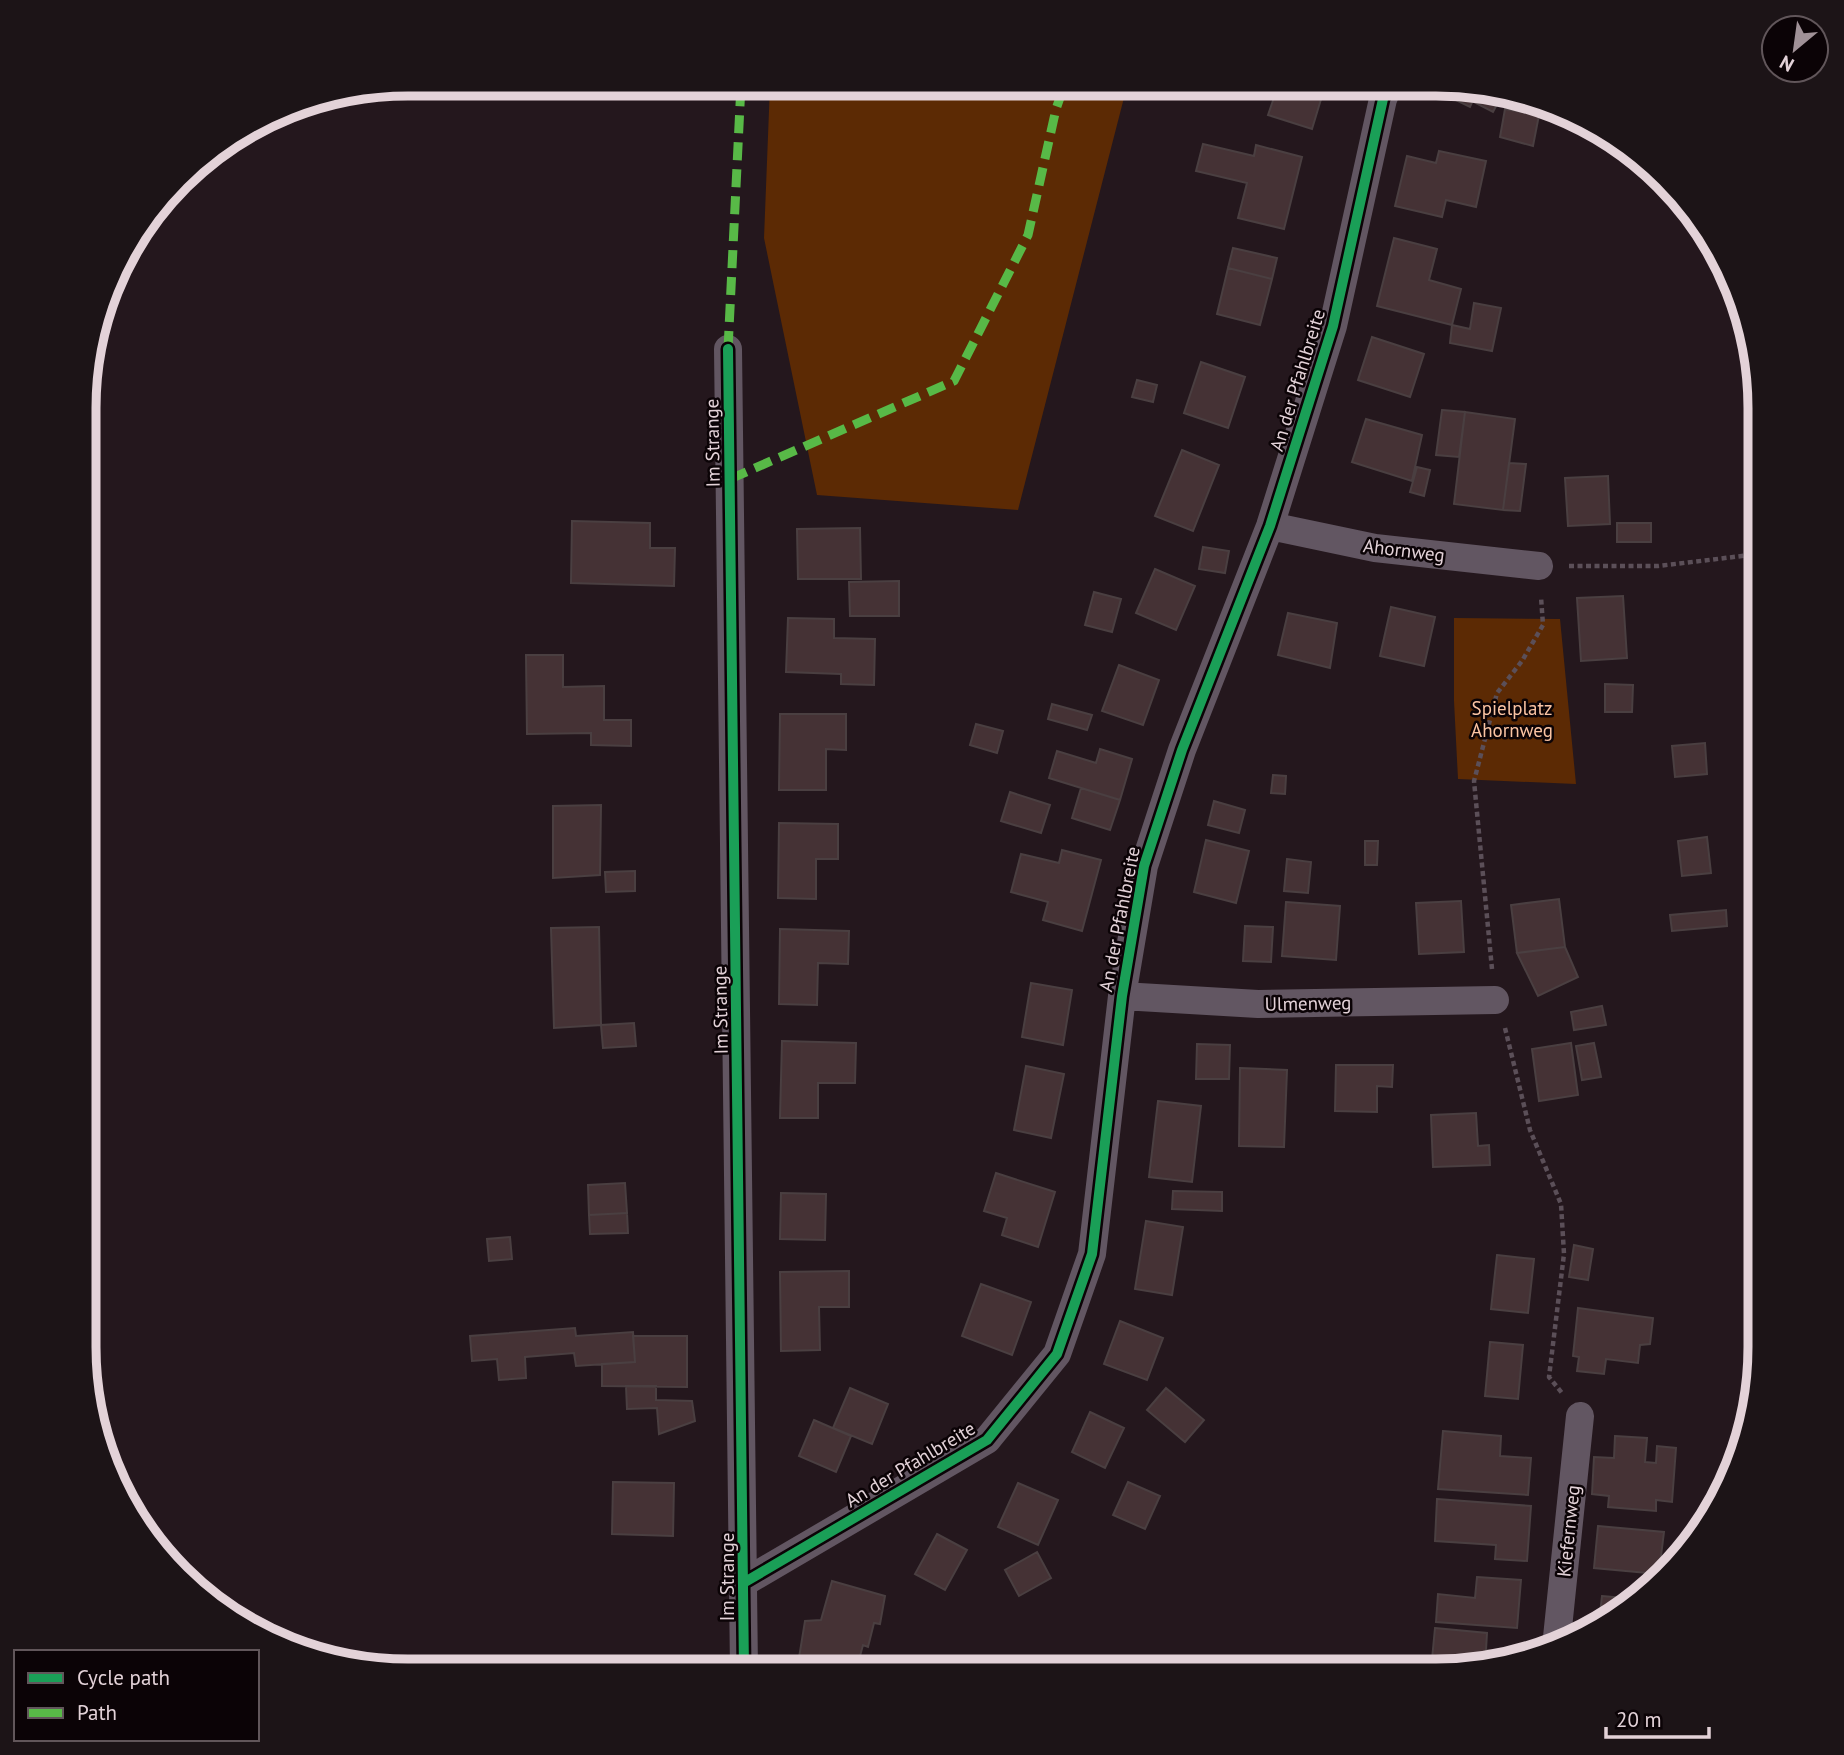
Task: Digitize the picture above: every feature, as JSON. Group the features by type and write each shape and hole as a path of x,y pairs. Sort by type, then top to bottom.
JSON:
{"street":[{"name":"An der Pfahlbreite","path":"745,1583 987,1440 1057,1354 1092,1254 1122,996 1144,866 1182,750 1270,526 1333,326 1384,96"},
{"name":"Im Strange","path":"729,349 744,1659"},
{"name":"Ahornweg","path":"1270,526 1375,548 1539,566"},
{"name":"Ulmenweg","path":"1122,996 1258,1004 1495,1000"},
{"name":"Kiefernweg","path":"1557,1634 1580,1416"}],"path":[{"path":"1580,1416 1549,1377 1564,1254 1561,1204 1531,1130 1511,1048 1495,1000 1474,781 1497,693 1522,661 1543,625 1539,566 1658,566 1748,555"}],"green space":[{"path":"770,96 1124,96 1018,510 817,495 764,238"},
{"name":"Spielplatz Ahornweg","path":"1454,618 1560,619 1576,784 1458,779"}],"building":[{"path":"1275,96 1322,96 1312,129 1268,115"},
{"path":"1449,97 1474,99 1470,107"},
{"path":"1473,99 1498,103 1493,112 1472,101"},
{"path":"1505,109 1539,115 1533,146 1500,137"},
{"path":"1203,144 1254,156 1256,145 1302,157 1284,229 1238,218 1247,183 1196,171"},
{"path":"1439,151 1486,161 1476,207 1446,200 1442,217 1395,206 1407,156 1436,163"},
{"path":"1394,238 1437,249 1429,280 1461,289 1452,325 1377,306"},
{"path":"1233,248 1277,258 1272,279 1228,268"},
{"path":"1228,268 1272,279 1260,325 1217,314"},
{"path":"1474,303 1501,308 1492,351 1450,343 1452,325 1470,329"},
{"path":"1372,337 1424,354 1410,397 1358,380"},
{"path":"1201,362 1245,377 1228,428 1184,413"},
{"path":"1137,380 1157,385 1153,402 1132,397"},
{"path":"1442,410 1465,412 1459,457 1436,455"},
{"path":"1465,412 1515,419 1503,510 1454,504"},
{"path":"1366,419 1422,435 1412,481 1352,462"},
{"path":"1182,450 1219,465 1193,531 1155,516"},
{"path":"1509,463 1526,464 1520,511 1503,510"},
{"path":"1417,467 1430,470 1424,496 1410,492"},
{"path":"1608,476 1610,524 1568,526 1565,478"},
{"path":"572,521 650,523 650,548 675,548 674,586 571,583"},
{"path":"1617,523 1651,523 1651,542 1617,542"},
{"path":"860,528 861,579 798,579 797,529"},
{"path":"1203,547 1229,551 1225,573 1199,569"},
{"path":"1155,569 1195,586 1176,630 1136,613"},
{"path":"899,581 899,616 850,616 849,582"},
{"path":"1094,592 1121,599 1112,632 1085,625"},
{"path":"1623,596 1627,658 1581,661 1577,598"},
{"path":"1391,607 1435,617 1424,666 1380,656"},
{"path":"1288,613 1337,623 1330,668 1278,655"},
{"path":"788,618 834,619 834,638 875,639 874,685 841,684 841,674 786,672"},
{"path":"526,655 563,655 563,687 604,686 604,720 631,720 631,746 591,745 591,733 527,734"},
{"path":"1119,665 1159,680 1143,725 1102,711"},
{"path":"1605,684 1633,685 1632,712 1605,712"},
{"path":"1052,704 1092,715 1087,730 1048,719"},
{"path":"780,714 846,714 846,750 826,749 826,790 779,790"},
{"path":"976,724 1003,731 997,753 970,745"},
{"path":"1705,743 1707,774 1675,777 1672,746"},
{"path":"1100,749 1132,759 1120,800 1049,778 1057,751 1096,763"},
{"path":"1273,775 1286,776 1285,794 1271,793"},
{"path":"1081,788 1120,800 1110,830 1072,818"},
{"path":"1010,792 1050,805 1041,833 1001,821"},
{"path":"1214,801 1245,810 1239,833 1208,825"},
{"path":"601,805 600,875 553,878 553,806"},
{"path":"779,823 838,824 838,859 816,859 816,899 778,898"},
{"path":"1707,837 1711,873 1682,876 1678,841"},
{"path":"1206,840 1249,851 1236,903 1194,892"},
{"path":"1365,841 1378,841 1377,865 1365,865"},
{"path":"1062,850 1101,860 1082,931 1043,920 1048,902 1011,892 1021,854 1059,863"},
{"path":"1287,859 1311,862 1308,893 1284,891"},
{"path":"635,871 635,891 606,892 605,872"},
{"path":"1559,899 1565,947 1517,953 1511,905"},
{"path":"1461,901 1464,952 1419,954 1416,903"},
{"path":"1286,902 1340,906 1336,960 1282,956"},
{"path":"1726,910 1727,926 1672,931 1670,915"},
{"path":"1245,926 1273,927 1271,962 1243,961"},
{"path":"599,927 601,1025 554,1028 551,928"},
{"path":"780,929 849,931 848,964 818,963 817,1005 779,1004"},
{"path":"1565,947 1578,977 1538,996 1517,953"},
{"path":"1031,983 1072,990 1063,1045 1022,1037"},
{"path":"1602,1006 1606,1025 1574,1030 1571,1012"},
{"path":"634,1023 636,1046 603,1048 601,1025"},
{"path":"782,1041 856,1043 855,1083 818,1083 818,1118 780,1118"},
{"path":"1571,1043 1578,1095 1539,1101 1532,1049"},
{"path":"1594,1043 1601,1077 1582,1080 1576,1046"},
{"path":"1197,1044 1230,1045 1229,1079 1196,1079"},
{"path":"1336,1065 1393,1065 1392,1087 1377,1086 1377,1112 1335,1111"},
{"path":"1026,1066 1064,1074 1051,1138 1014,1130"},
{"path":"1240,1068 1287,1070 1284,1147 1239,1146"},
{"path":"1158,1101 1201,1106 1192,1182 1149,1177"},
{"path":"1476,1113 1478,1146 1489,1145 1490,1165 1433,1167 1431,1115"},
{"path":"996,1173 1055,1192 1038,1247 1002,1235 1007,1218 984,1211"},
{"path":"625,1183 627,1213 589,1215 588,1185"},
{"path":"1173,1191 1222,1192 1222,1211 1172,1209"},
{"path":"781,1193 826,1194 825,1240 780,1239"},
{"path":"627,1213 628,1233 590,1234 589,1215"},
{"path":"1146,1221 1183,1227 1172,1295 1135,1289"},
{"path":"510,1237 512,1259 489,1261 487,1239"},
{"path":"1574,1245 1593,1249 1588,1280 1569,1277"},
{"path":"1497,1255 1534,1259 1528,1313 1491,1309"},
{"path":"849,1271 849,1307 819,1307 820,1350 781,1351 780,1272"},
{"path":"981,1284 1031,1302 1012,1355 962,1336"},
{"path":"1578,1308 1653,1318 1650,1344 1640,1345 1638,1363 1606,1359 1604,1374 1577,1371 1579,1357 1573,1356"},
{"path":"1120,1321 1163,1338 1147,1380 1104,1364"},
{"path":"575,1328 576,1336 633,1332 635,1362 576,1366 574,1353 525,1357 526,1378 499,1380 497,1359 472,1361 470,1336"},
{"path":"633,1336 687,1336 687,1387 602,1386 602,1364 635,1362"},
{"path":"1490,1342 1523,1345 1518,1399 1485,1396"},
{"path":"626,1386 656,1386 656,1400 692,1401 695,1421 659,1434 657,1408 627,1409"},
{"path":"850,1388 888,1404 872,1444 833,1428"},
{"path":"1166,1388 1204,1420 1185,1442 1147,1410"},
{"path":"1090,1412 1124,1428 1105,1468 1072,1452"},
{"path":"814,1420 851,1436 836,1472 799,1456"},
{"path":"1443,1431 1501,1436 1500,1456 1531,1458 1528,1495 1438,1489"},
{"path":"1615,1436 1647,1438 1645,1462 1656,1463 1657,1446 1676,1448 1672,1502 1656,1500 1656,1511 1608,1507 1609,1496 1592,1494 1594,1457 1614,1458"},
{"path":"613,1482 674,1483 673,1536 612,1534"},
{"path":"1128,1482 1160,1496 1145,1529 1113,1515"},
{"path":"1018,1483 1058,1500 1038,1545 998,1527"},
{"path":"1437,1499 1531,1506 1527,1561 1495,1559 1496,1545 1435,1541"},
{"path":"1598,1526 1664,1532 1660,1563 1649,1573 1594,1568"},
{"path":"937,1534 967,1550 945,1590 915,1574"},
{"path":"1037,1552 1051,1578 1019,1596 1005,1570"},
{"path":"1477,1577 1521,1580 1517,1628 1436,1622 1438,1594 1475,1598"},
{"path":"832,1581 885,1596 880,1624 874,1623 868,1647 863,1645 859,1659 799,1659 805,1621 821,1620"},
{"path":"1602,1596 1620,1598 1609,1606 1600,1612"},
{"path":"1435,1628 1487,1633 1486,1650 1502,1652 1476,1656 1432,1659"}],"marked path":[{"path":"728,349 740,96"},
{"path":"730,479 954,381 1028,235 1061,96"}],"cycle path":[{"path":"745,1582 987,1440 1057,1354 1092,1254 1122,996 1144,866 1182,750 1270,526 1333,326 1384,96"},
{"path":"728,349 744,1659"}]}
